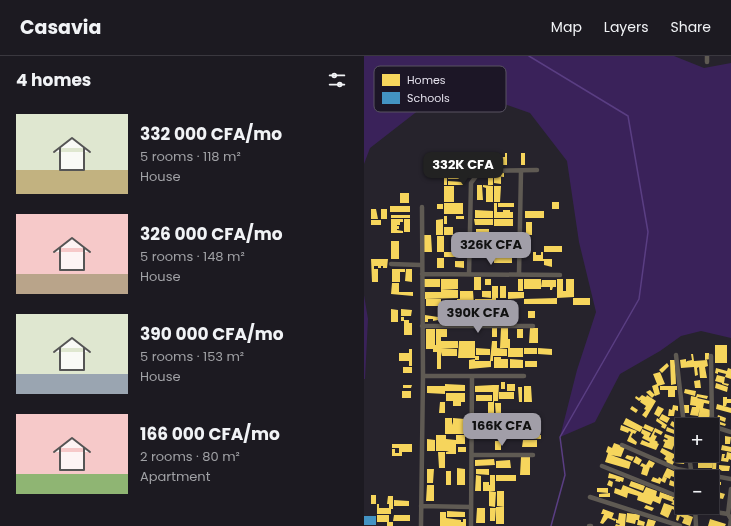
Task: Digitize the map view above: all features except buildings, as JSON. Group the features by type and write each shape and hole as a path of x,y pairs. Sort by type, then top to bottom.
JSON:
{"street":[{"path":"707,62 708,56"},
{"path":"469,274 471,183 480,171 537,170"},
{"path":"519,274 521,171"},
{"path":"421,526 423,376 421,265 422,207"},
{"path":"391,264 421,265"},
{"path":"422,274 560,275"},
{"path":"422,326 533,326"},
{"path":"676,354 683,418"},
{"path":"711,356 712,418"},
{"path":"423,376 524,376"},
{"path":"471,526 472,376"},
{"path":"719,428 731,432"},
{"path":"622,445 680,470"},
{"path":"472,456 533,456"},
{"path":"602,466 675,495"},
{"path":"719,477 731,479"},
{"path":"730,526 731,519 728,514 731,489"},
{"path":"590,497 680,526"},
{"path":"421,506 471,507"},
{"path":"719,512 728,514"},
{"path":"695,514 696,526"}],"shaded area":[{"path":"364,56 674,56 704,68 731,63 731,338 701,331 681,336 660,351 620,374 595,422 560,437 577,370 596,312 579,242 567,161 530,113 506,104 506,66 374,66 374,112 416,112 370,148 364,164"},
{"path":"364,295 368,319 365,379 364,379"}],"waterway":[{"path":"529,56 628,116 648,232 639,299 560,437 565,475 551,526"}]}
